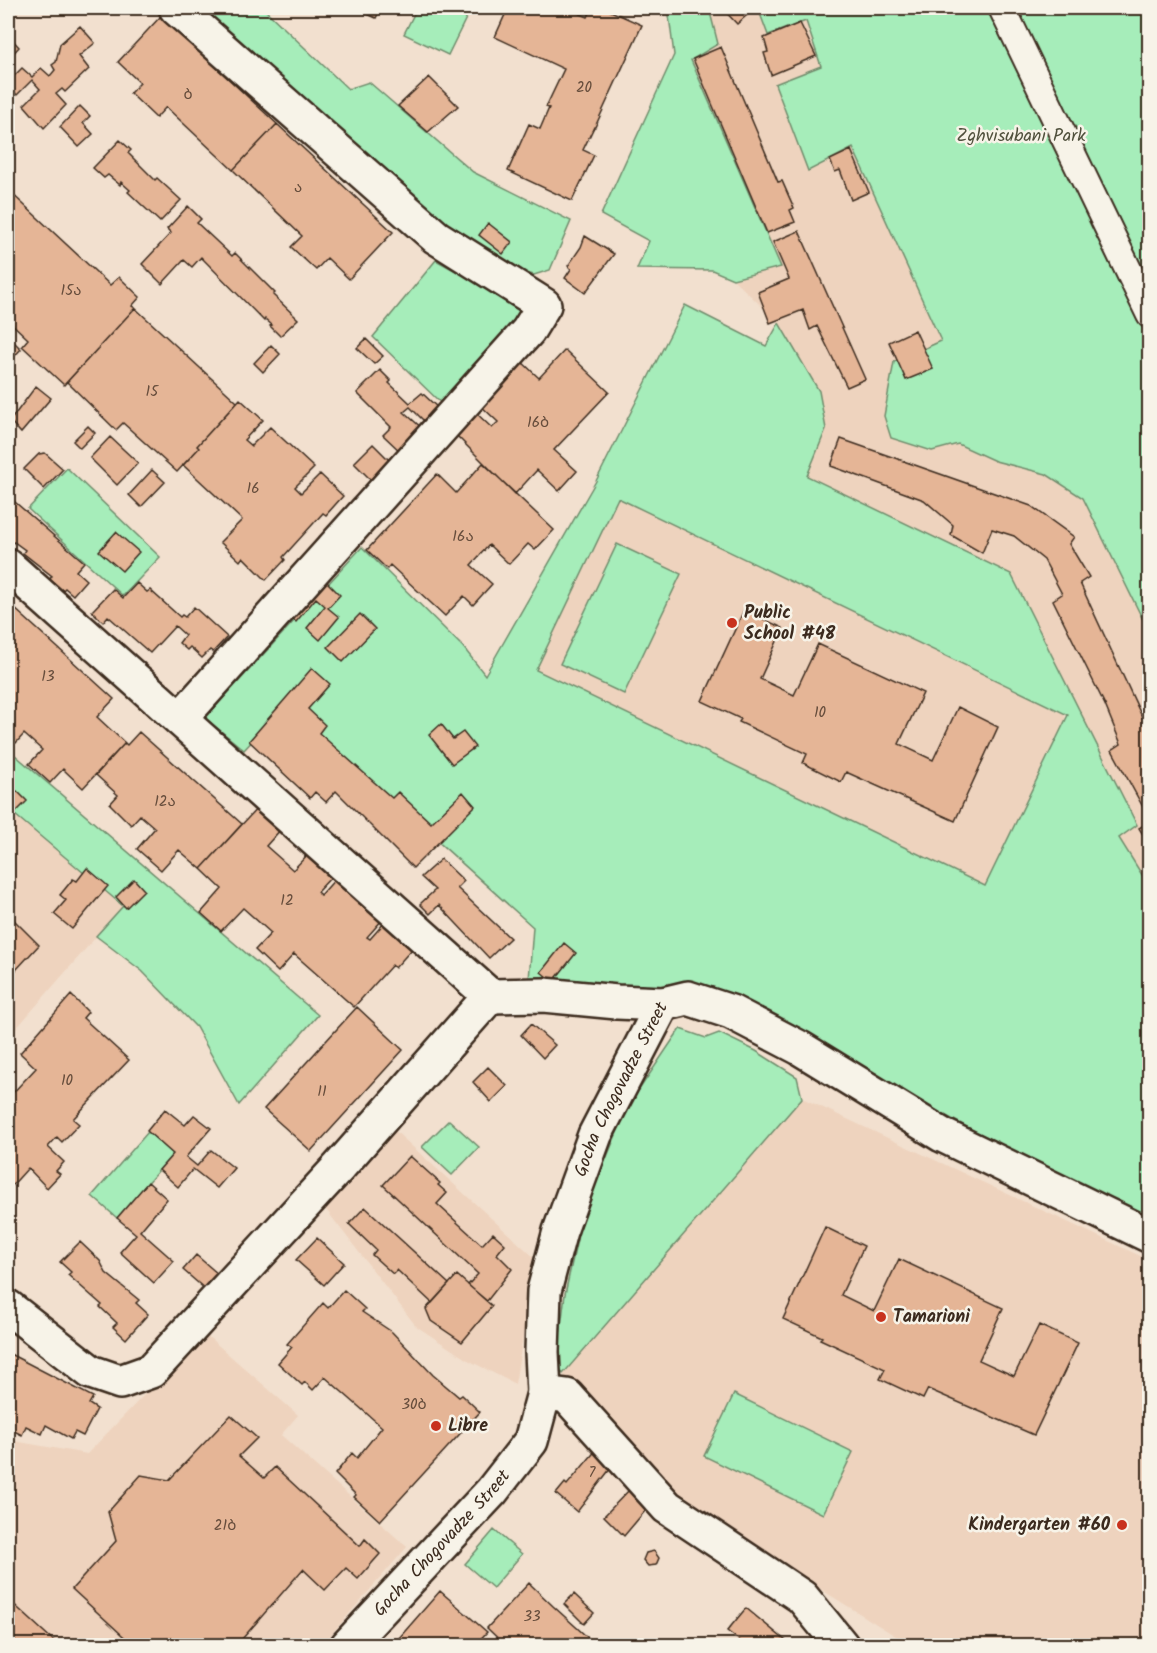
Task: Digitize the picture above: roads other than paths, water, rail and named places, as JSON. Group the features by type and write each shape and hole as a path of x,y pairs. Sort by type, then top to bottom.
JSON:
{"street":[{"path":"176,8 436,237 544,305 528,331 180,719"},
{"path":"1002,8 1149,315"},
{"path":"8,566 490,996 543,995 581,1000 663,1004"},
{"path":"8,1307 91,1372 120,1382 151,1371 332,1175 490,996"},
{"name":"Gocha Chogovadze Street","path":"347,1646 492,1491 531,1441 544,1393 542,1352 544,1291 560,1231 596,1135 663,1004 688,998 731,1012 800,1048 942,1135 1149,1236"},
{"path":"544,1393 567,1396 667,1507 802,1597 842,1646"}],"place":[{"name":"Public School #48","path":"732,623"},
{"name":"Tamarioni","path":"881,1317"},
{"name":"Libre","path":"436,1426"},
{"name":"Kindergarten #60","path":"1122,1525"}],"park label":[{"name":"Zghvisubani Park","path":"1021,136"}]}
